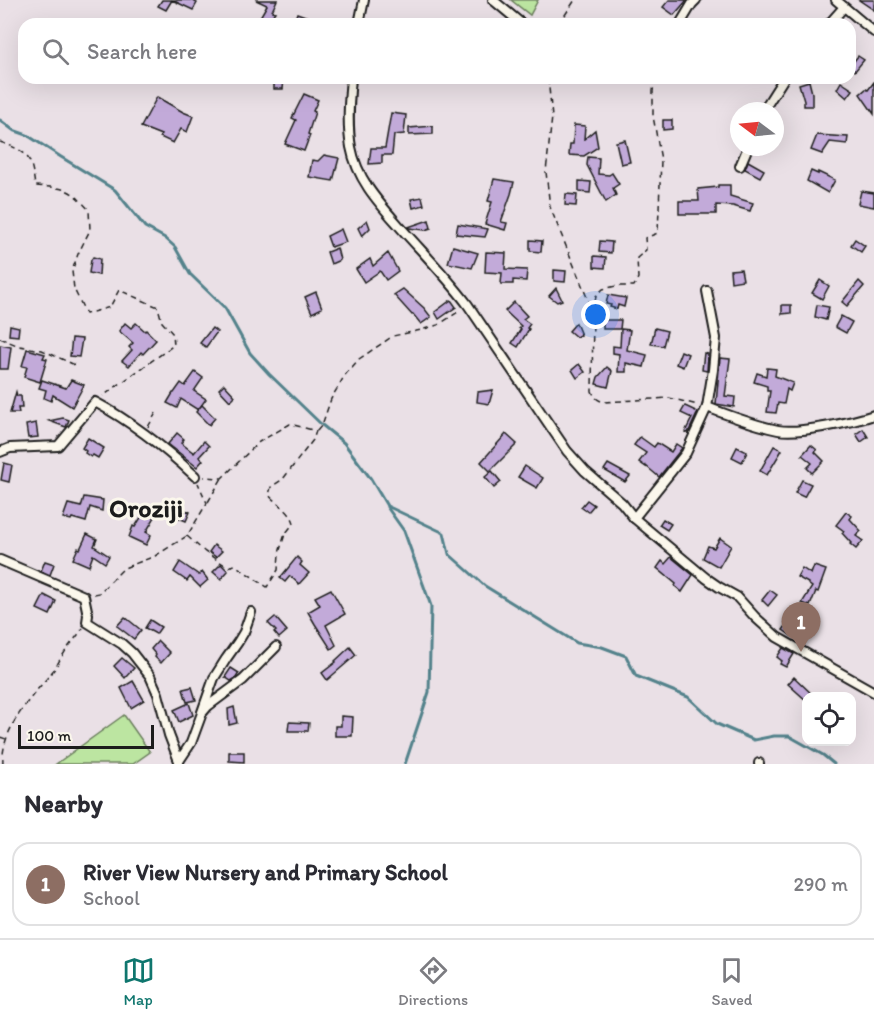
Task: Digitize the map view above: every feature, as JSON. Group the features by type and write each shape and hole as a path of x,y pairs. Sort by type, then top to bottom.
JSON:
{"street":[{"path":"360,18 364,0"},
{"path":"493,0 515,18"},
{"path":"684,18 696,0"},
{"path":"836,0 874,32"},
{"path":"834,18 844,7"},
{"path":"350,84 351,146 357,168 368,189 468,305 567,452 622,503 634,518 706,578 737,597 754,617 777,636 874,692"},
{"path":"769,102 780,84"},
{"path":"740,166 744,156"},
{"path":"634,518 686,453 707,407 716,338 707,291"},
{"path":"0,452 10,448 58,446 95,402 144,433 195,476"},
{"path":"707,407 779,430 796,431 874,415"},
{"path":"0,560 84,596 87,622 127,648 150,676 158,694 179,763"},
{"path":"179,763 192,743 214,678 244,632 251,612"},
{"path":"202,713 243,680 276,647"}],"path":[{"path":"563,18 575,0"},
{"path":"549,84 552,117 546,172 549,207 593,313"},
{"path":"655,84 653,116 661,160 658,233 645,238 646,250 637,258 638,278 634,286 603,289 596,296 593,313 592,391 594,397 604,402 669,398 707,407"},
{"path":"0,142 17,148 32,162 35,186 60,188 75,195 89,210 90,230 72,271 74,289 86,314 110,307 119,290 158,307 162,322 172,333 174,345 95,402"},
{"path":"187,536 205,552 228,567 235,565 267,587 278,570 279,553 285,534 294,523 292,517 269,495 271,487 283,479 313,440 345,375 359,359 393,336 438,325 468,305"},
{"path":"0,338 19,346 42,350 75,365"},
{"path":"144,433 156,413"},
{"path":"84,596 99,592 124,568 155,556 187,536 222,478 259,442 290,424 316,431"},
{"path":"207,503 195,476 222,478"},
{"path":"3,764 2,755 12,724 19,712 57,666 87,622"},
{"path":"0,737 7,739"}],"green space":[{"path":"511,0 538,0 530,15"},
{"path":"124,715 150,752 133,764 56,764"}],"building":[{"path":"162,0 172,0 166,10 158,6"},
{"path":"172,0 192,0 197,3 193,10"},
{"path":"256,0 277,0 272,11 275,12 270,18 259,18 267,5"},
{"path":"669,0 687,0 674,15 663,7"},
{"path":"859,0 874,0 874,10"},
{"path":"297,13 308,17 308,18 295,18"},
{"path":"858,56 864,60 856,70"},
{"path":"874,82 874,114 860,94 868,90"},
{"path":"274,84 283,84 283,89 274,89"},
{"path":"799,84 810,84 812,106 804,106"},
{"path":"840,84 844,84 853,90 847,98 837,89"},
{"path":"304,94 318,100 313,111 315,112 308,134 310,135 304,151 285,144 296,120 292,118"},
{"path":"157,97 193,116 187,132 181,129 173,143 141,127"},
{"path":"391,113 406,115 404,134 394,135 392,155 382,155 382,163 369,164 371,148 385,148"},
{"path":"663,120 672,120 672,129 663,130"},
{"path":"574,125 585,126 584,139 595,130 598,147 584,156 569,155 570,144 573,144"},
{"path":"433,126 433,134 409,135 409,128"},
{"path":"817,135 848,137 847,144 830,142 822,154 811,150"},
{"path":"625,140 630,162 621,164 616,142"},
{"path":"324,155 339,158 333,181 309,177 312,160 318,161"},
{"path":"588,157 599,158 598,174 612,173 619,184 613,188 616,195 606,202 587,165"},
{"path":"748,161 764,170 760,177 745,169"},
{"path":"811,171 835,180 828,193 807,181"},
{"path":"494,179 514,182 501,222 507,223 505,230 485,224 492,202 488,201"},
{"path":"579,181 591,182 590,193 579,192"},
{"path":"718,185 730,185 730,196 753,203 750,211 733,206 716,205 716,214 679,214 679,201 699,201 698,189 718,187"},
{"path":"861,191 874,193 874,207 858,204"},
{"path":"566,194 577,195 576,206 565,205"},
{"path":"422,197 424,205 413,208 411,199"},
{"path":"367,220 370,228 362,236 358,228"},
{"path":"429,220 431,228 425,230 408,227"},
{"path":"458,224 488,229 485,237 456,234"},
{"path":"341,229 346,242 331,247 327,236"},
{"path":"855,239 865,246 861,252 851,245"},
{"path":"530,240 542,241 541,252 530,251"},
{"path":"600,241 612,242 611,253 599,252"},
{"path":"453,246 478,253 472,268 448,263"},
{"path":"337,248 340,260 331,264 327,252"},
{"path":"486,252 506,253 505,269 527,270 526,281 513,280 513,284 501,284 502,273 485,272"},
{"path":"388,253 398,271 386,280 380,271 364,282 356,269 370,259 373,266"},
{"path":"594,256 606,257 605,268 594,267"},
{"path":"93,257 100,259 99,275 89,273"},
{"path":"741,269 743,280 731,282 730,270"},
{"path":"554,270 566,271 565,282 554,281"},
{"path":"820,280 829,286 822,299 812,293"},
{"path":"859,281 864,286 847,306 842,302"},
{"path":"556,288 562,300 557,302 549,296"},
{"path":"403,289 431,317 421,324 412,315 394,295"},
{"path":"316,292 322,308 312,313 305,297"},
{"path":"608,295 626,298 624,307 618,305 617,309 606,304"},
{"path":"451,300 456,307 439,319 435,312"},
{"path":"514,302 527,316 523,319 530,324 518,347 512,343 521,326 505,311"},
{"path":"782,305 791,305 791,313 782,314"},
{"path":"817,305 829,307 826,320 815,317"},
{"path":"841,316 852,322 846,333 835,327"},
{"path":"603,320 621,320 620,329 603,329"},
{"path":"125,323 131,328 136,323 156,340 129,366 122,361 132,350 129,347 133,343 119,331"},
{"path":"576,323 581,335 576,337 569,331"},
{"path":"10,325 19,327 18,336 9,335"},
{"path":"212,328 217,332 206,347 200,343"},
{"path":"655,328 667,331 663,346 651,344"},
{"path":"621,329 630,330 627,350 647,355 644,367 626,363 626,372 618,372 619,354 613,353 613,346 620,347"},
{"path":"72,338 82,339 79,357 70,356"},
{"path":"0,345 11,347 8,369 0,369"},
{"path":"27,349 45,354 43,358 47,359 40,382 24,377 27,367 22,366"},
{"path":"681,351 688,354 683,367 676,364"},
{"path":"704,353 708,354 707,371 702,370"},
{"path":"720,358 730,359 725,396 735,397 734,407 716,404"},
{"path":"579,364 585,372 577,378 572,370"},
{"path":"607,367 612,371 608,387 596,384 598,377"},
{"path":"767,368 776,369 775,376 793,383 790,391 787,389 784,404 778,403 776,413 767,412 770,391 767,391 767,386 754,382 757,373 766,376"},
{"path":"195,372 203,378 194,391 206,399 198,410 181,399 177,408 167,403 181,383 185,386"},
{"path":"42,380 66,388 71,380 84,385 72,407 53,395 51,401 44,398 46,390 39,388"},
{"path":"224,384 235,396 230,401 219,389"},
{"path":"493,390 489,404 477,402 478,392"},
{"path":"16,392 17,396 21,396 22,408 18,408 19,413 10,413"},
{"path":"202,405 215,418 209,425 196,412"},
{"path":"685,406 698,412 688,433 685,432 692,418 681,413"},
{"path":"63,418 69,420 66,427 49,421"},
{"path":"36,423 38,437 28,438 26,425"},
{"path":"863,429 868,437 861,442 856,434"},
{"path":"177,433 184,439 181,443 194,453 204,441 209,446 199,457 203,460 197,467 168,444"},
{"path":"506,434 517,444 490,471 481,462"},
{"path":"640,437 654,447 657,443 671,452 676,444 682,448 659,477 639,462 646,453 634,445"},
{"path":"88,438 104,448 98,458 93,455 91,457 82,448"},
{"path":"811,445 824,461 812,473 807,468 812,463 802,455"},
{"path":"774,446 782,450 767,475 760,471"},
{"path":"737,447 747,452 742,462 732,457"},
{"path":"4,463 12,465 9,482 1,480"},
{"path":"608,464 630,476 625,482 604,470"},
{"path":"525,466 543,478 537,488 518,477"},
{"path":"492,471 501,482 494,488 485,477"},
{"path":"802,480 811,484 804,497 795,493"},
{"path":"84,497 103,500 102,511 90,507 86,522 63,518 68,504 81,507"},
{"path":"587,500 594,505 588,512 581,507"},
{"path":"182,509 190,512 186,521 179,518"},
{"path":"145,511 155,517 146,532 151,535 146,545 129,537 133,526 135,527"},
{"path":"846,512 852,516 850,519 861,531 856,536 863,541 856,549 842,533 844,531 836,525"},
{"path":"663,519 671,524 667,530 659,525"},
{"path":"87,534 97,539 94,546 109,556 105,563 93,555 89,566 73,559"},
{"path":"720,538 731,546 719,567 703,558 708,546 714,548"},
{"path":"214,545 222,551 216,557 209,552"},
{"path":"297,557 302,562 300,565 309,573 299,584 290,576 285,582 280,578"},
{"path":"671,557 693,575 682,592 657,568 662,561 665,564"},
{"path":"45,561 54,564 50,575 41,571"},
{"path":"180,562 199,575 202,572 208,580 200,587 190,577 187,581 174,572"},
{"path":"221,564 228,571 221,579 213,572"},
{"path":"814,566 826,570 810,606 802,603 812,587 797,577 802,568 811,574"},
{"path":"331,589 345,614 326,625 336,645 331,649 308,612 320,605 315,597"},
{"path":"770,590 777,595 768,606 762,600"},
{"path":"44,595 56,601 50,615 37,609"},
{"path":"125,617 141,630 134,639 117,626"},
{"path":"275,617 287,631 279,638 268,623"},
{"path":"150,620 161,627 156,634 145,628"},
{"path":"790,620 799,626 792,636 783,630"},
{"path":"158,641 170,653 161,663 151,649"},
{"path":"350,647 356,655 327,680 322,673"},
{"path":"783,648 794,654 786,667 780,664 782,661 777,657"},
{"path":"122,658 134,668 125,678 114,666"},
{"path":"231,668 239,673 231,681 225,677"},
{"path":"794,677 810,692 802,692 802,697 788,684"},
{"path":"133,681 144,700 131,708 121,688"},
{"path":"192,687 196,700 187,702 183,689"},
{"path":"189,703 193,715 179,722 174,710"},
{"path":"234,707 237,723 229,725 228,709"},
{"path":"341,716 353,717 352,736 335,736 335,726 341,726"},
{"path":"289,722 309,723 308,731 288,731"},
{"path":"229,752 244,752 244,762 229,761"}],"waterway":[{"path":"0,120 115,190 145,227 165,238 175,247 190,274 225,308 250,353 322,425 344,443 371,479 387,506 444,533 449,554 485,586 577,643 602,647 626,656 636,676 688,697 717,724 754,740 789,736 823,755 834,764"},
{"path":"387,507 404,531 431,606 429,692 405,764"}],"place":[{"name":"River View Nursery and Primary School","path":"801,652"}],"district":[{"name":"Oroziji","path":"146,508"}]}
